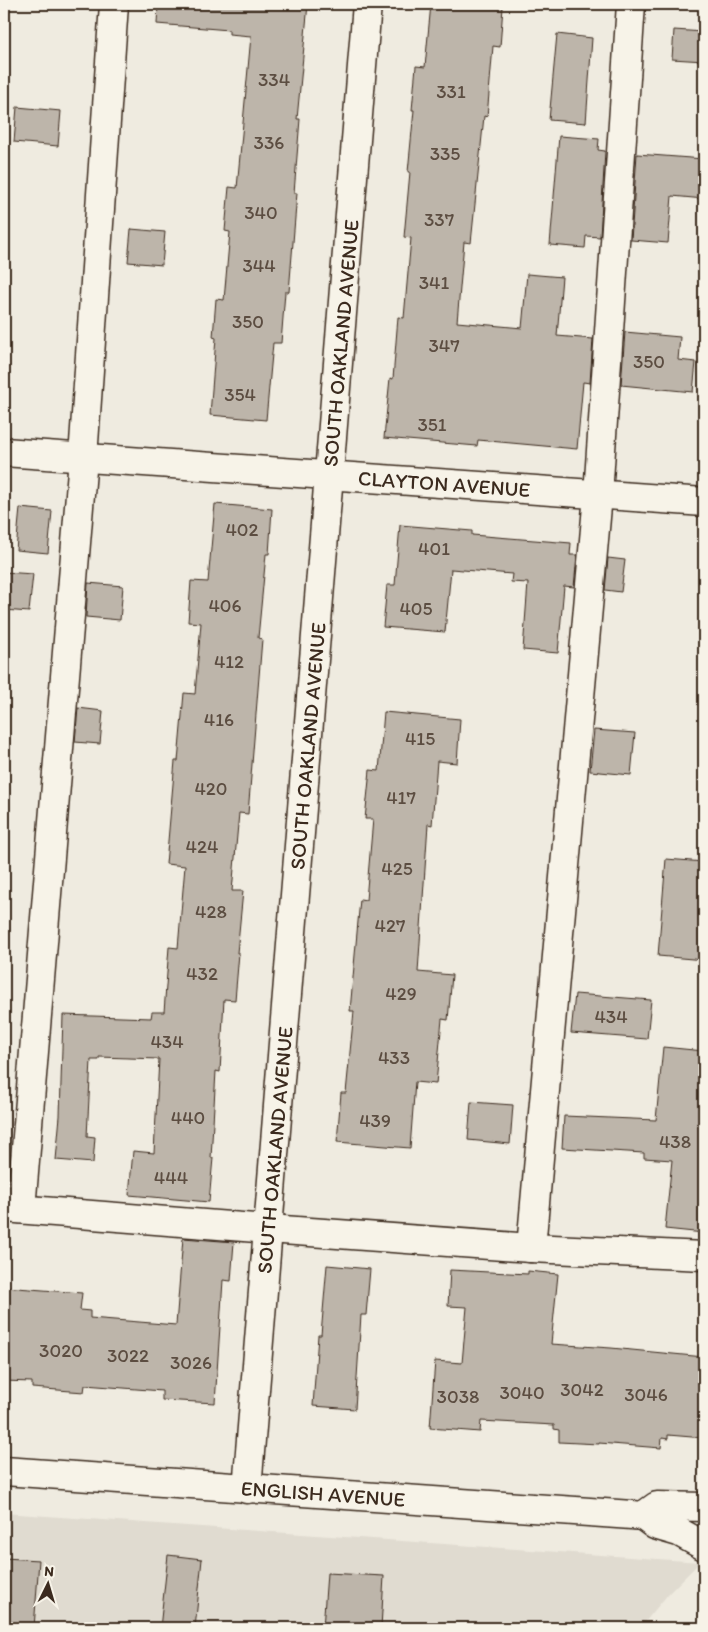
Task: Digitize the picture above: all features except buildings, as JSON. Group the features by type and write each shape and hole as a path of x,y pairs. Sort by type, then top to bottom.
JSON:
{"street":[{"path":"114,4 83,458 13,1208 268,1230 531,1248 704,1256"},
{"name":"SOUTH OAKLAND AVENUE","path":"247,1489 367,4"},
{"path":"531,1248 598,495 631,4"},
{"name":"CLAYTON AVENUE","path":"4,452 704,502"},
{"name":"ENGLISH AVENUE","path":"4,1471 643,1516 655,1525 679,1532 704,1546"},
{"name":"ENGLISH AVENUE","path":"643,1516 657,1506 704,1507"}],"shaded area":[{"path":"4,1513 700,1562 669,1593 640,1628 4,1628"}]}
